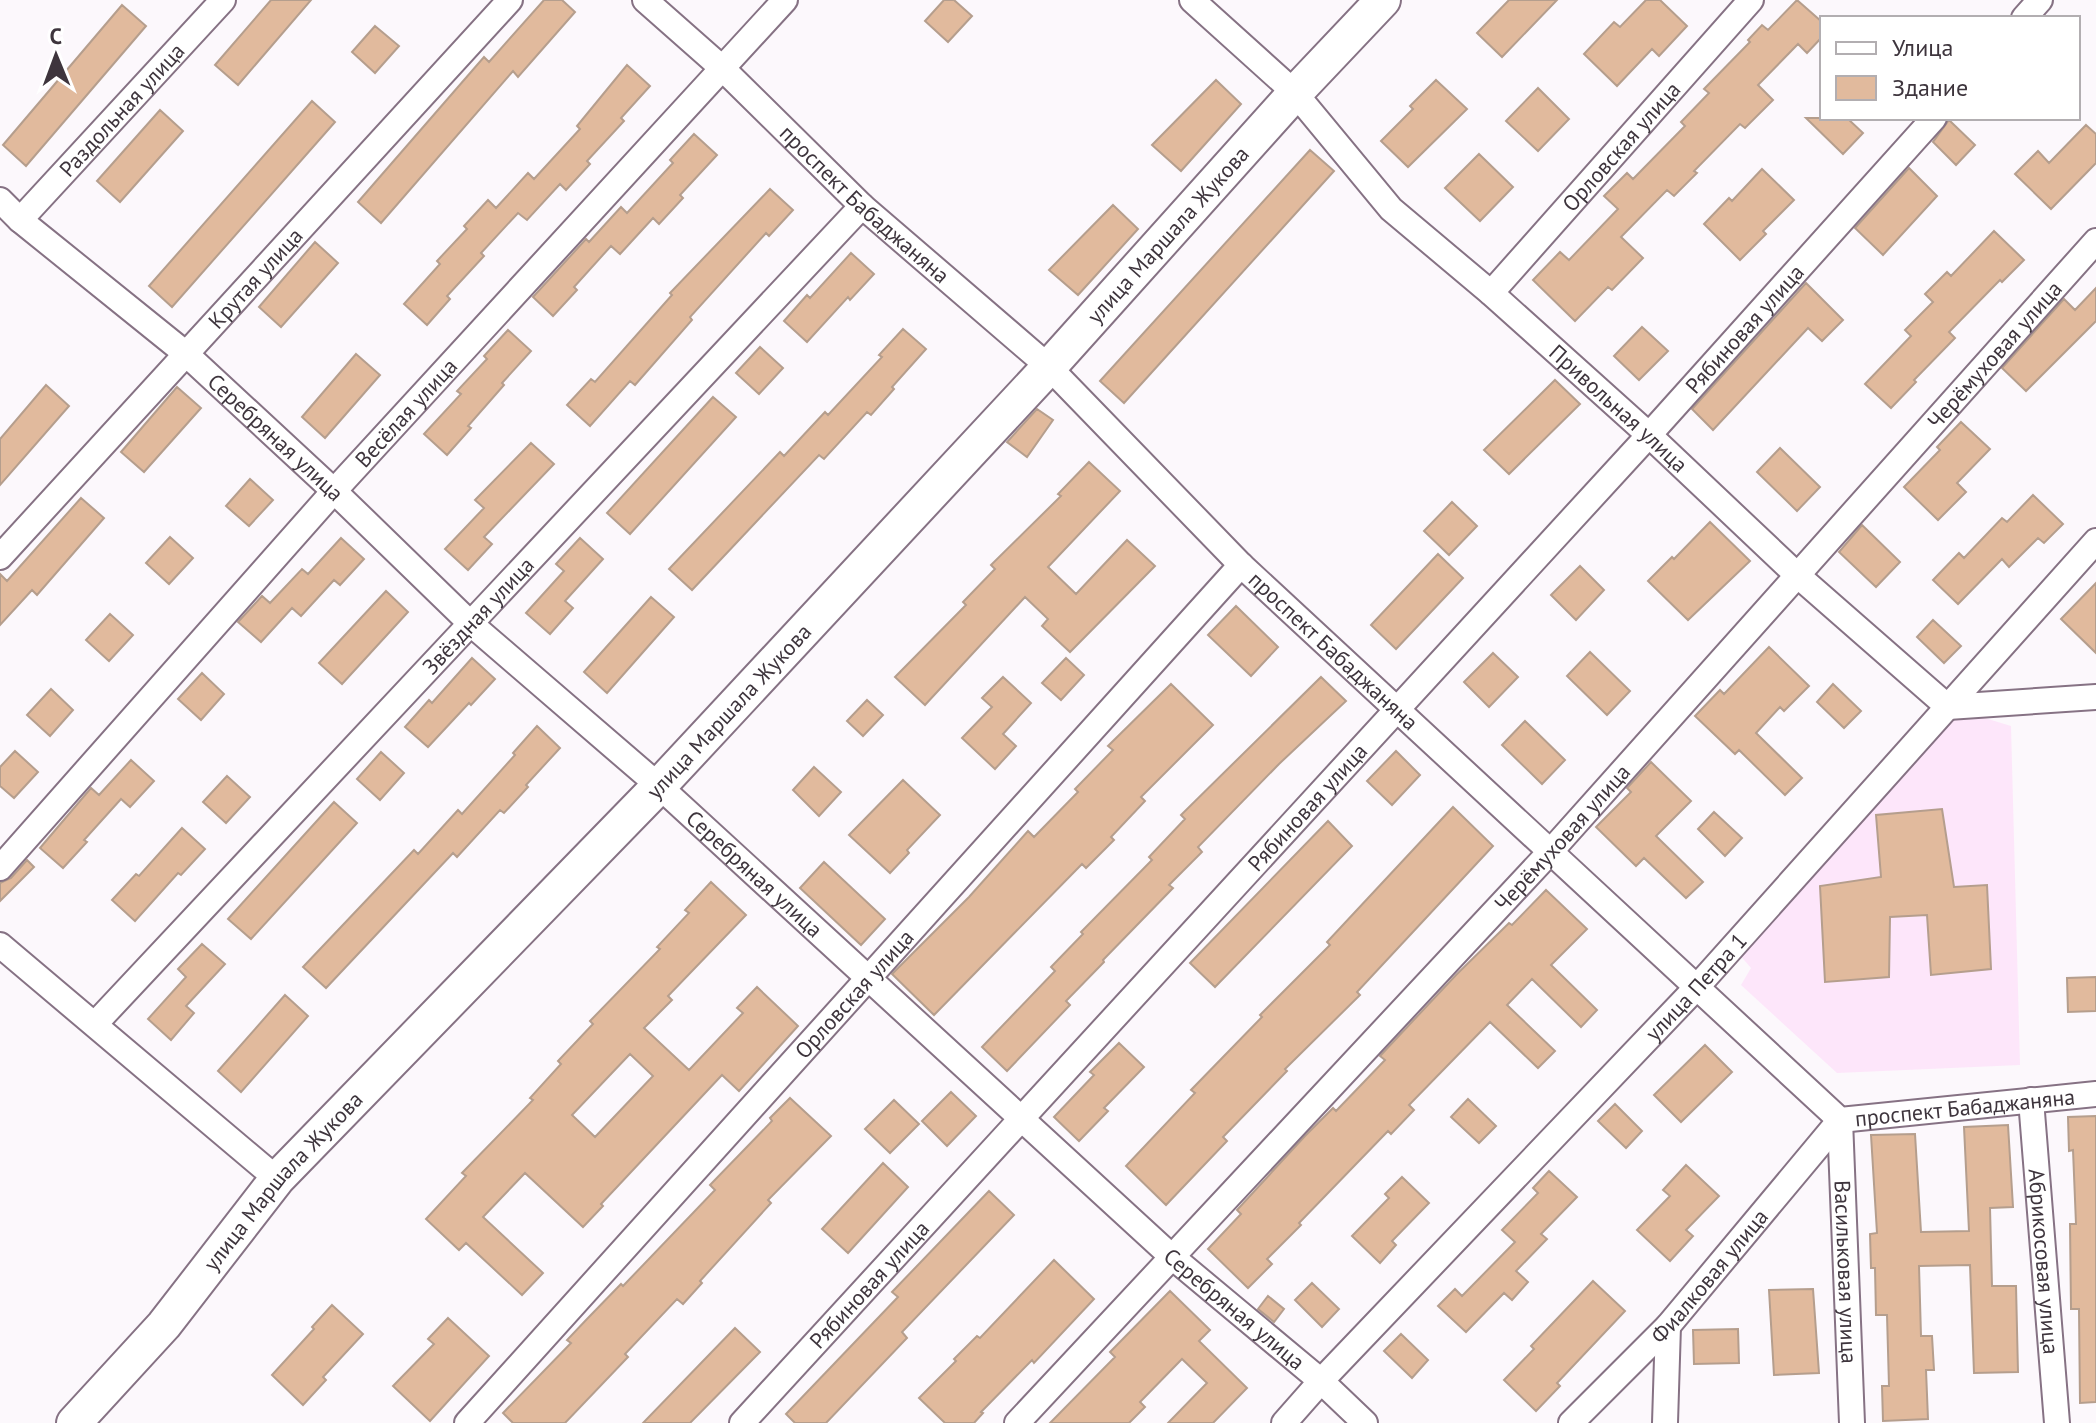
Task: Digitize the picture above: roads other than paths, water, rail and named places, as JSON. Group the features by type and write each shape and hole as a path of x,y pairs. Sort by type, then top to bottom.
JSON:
{"main road":[{"name":"улица Маршала Жукова","path":"74,1423 164,1325 277,1179 659,786 1049,367 1295,93 1383,0"}],"street":[{"name":"Раздольная улица","path":"20,220 223,0"},
{"name":"Крутая улица","path":"0,557 510,0"},
{"name":"проспект Бабаджаняна","path":"645,0 722,68 862,206 1049,367 1241,565 1840,1120 2096,1094"},
{"name":"Весёлая улица","path":"0,868 334,491 785,0"},
{"name":"Привольная улица","path":"1192,0 1295,93 1391,209 1491,293 1649,435 1796,574 1948,707"},
{"name":"Орловская улица","path":"1491,293 1751,0"},
{"path":"2026,16 2040,0"},
{"name":"Рябиновая улица","path":"742,1423 1649,435 1932,120"},
{"name":"Серебряная улица","path":"0,200 20,220 185,353 471,624 659,786 1171,1256 1321,1381 1365,1423"},
{"name":"Звёздная улица","path":"95,1024 862,206"},
{"name":"Черёмуховая улица","path":"1017,1423 1551,851 2096,241"},
{"name":"улица Петра 1","path":"1284,1423 1696,988 2096,541"},
{"name":"Орловская улица","path":"467,1423 1241,565"},
{"path":"1948,707 2096,697"},
{"path":"0,945 277,1179"},
{"name":"Абрикосовая улица","path":"2031,1100 2057,1423"},
{"name":"Фиалковая улица","path":"1571,1423 1668,1326 1840,1120"},
{"name":"Васильковая улица","path":"1840,1120 1852,1423"},
{"path":"1665,1423 1668,1326"}]}
